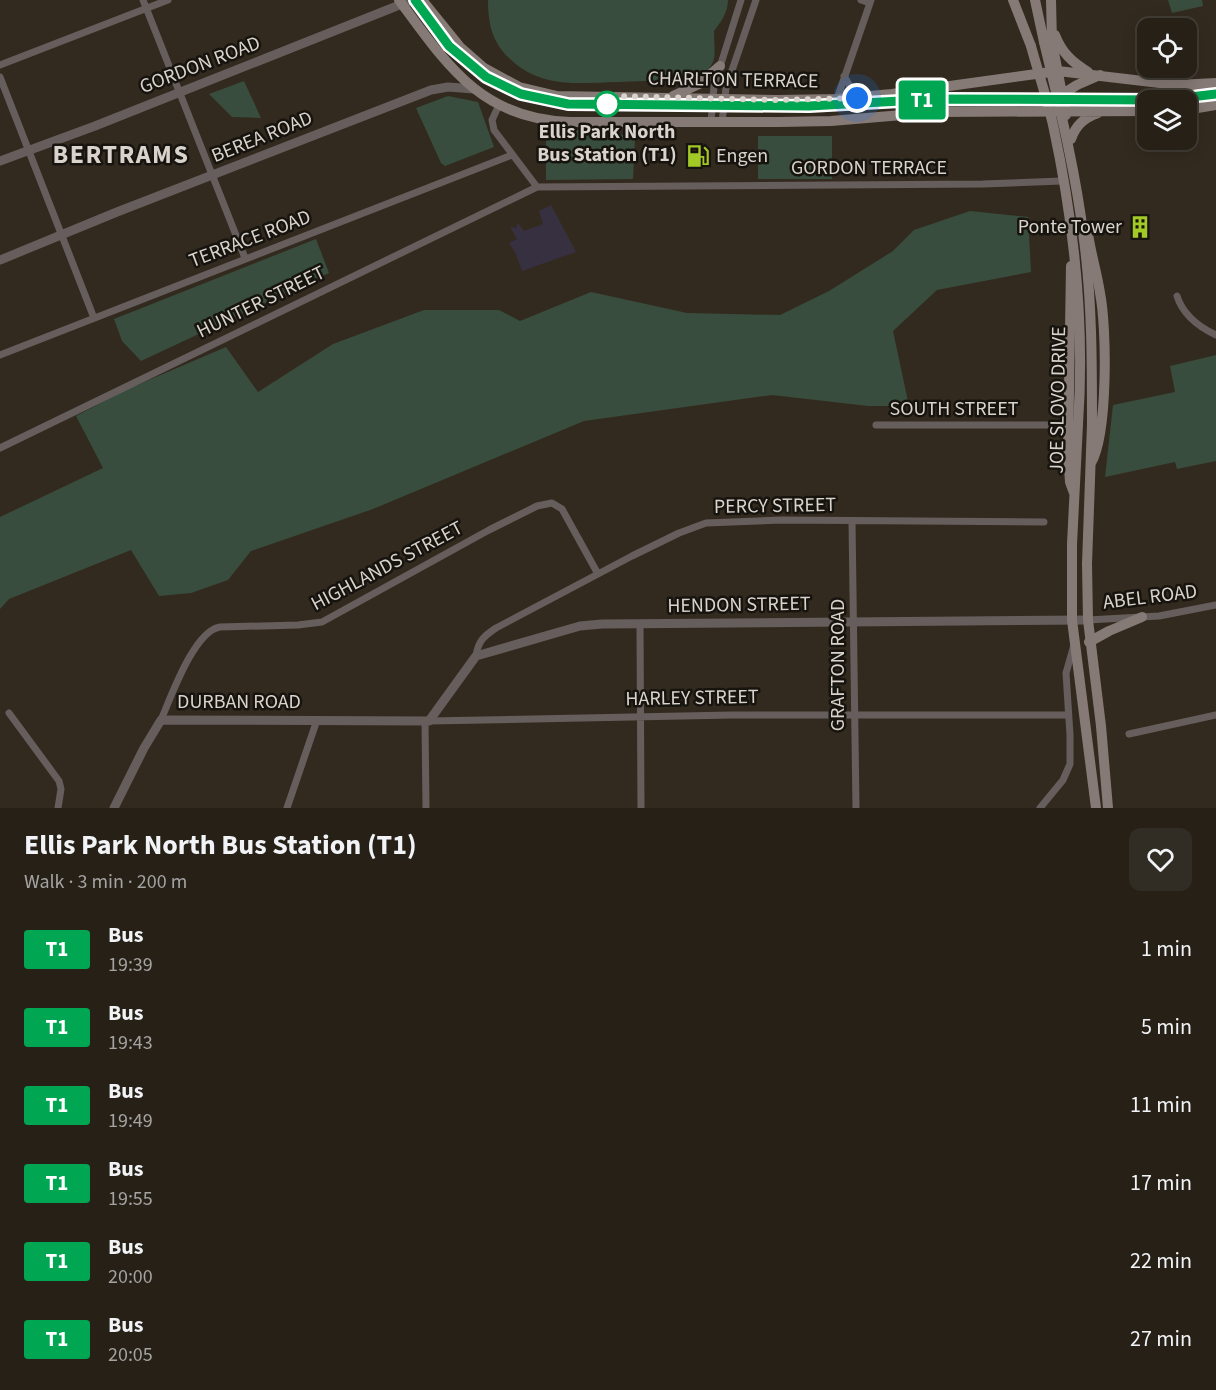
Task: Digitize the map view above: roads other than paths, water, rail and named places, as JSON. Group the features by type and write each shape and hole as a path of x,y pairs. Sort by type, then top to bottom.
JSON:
{"main road":[{"name":"CHARLTON TERRACE","path":"422,0 460,47 484,68 519,87 557,96 724,100 837,99 892,94 1058,71 1177,85 1216,82"},
{"name":"JOE SLOVO DRIVE","path":"1013,0 1031,46 1052,122 1068,200 1073,240 1079,332 1073,424 1072,620 1096,808"},
{"name":"JOE SLOVO DRIVE","path":"1035,0 1071,156 1084,241 1092,336 1088,620 1108,808"},
{"path":"1052,0 1051,27 1058,71 1102,310 1104,386 1098,442 1091,464"},
{"name":"CHARLTON TERRACE","path":"405,2 451,68 474,89 499,105 527,116 556,122 831,121 938,112 1137,111"},
{"path":"1051,27 1059,46 1069,59 1096,74"},
{"path":"668,98 699,84 720,66"},
{"path":"1073,424 1071,259 1062,182 1049,111 1055,99 1096,74"},
{"path":"1197,108 1216,105"},
{"path":"1071,139 1074,131 1082,122 1101,112"},
{"path":"1089,642 1142,618"}],"street":[{"path":"143,0 245,258"},
{"path":"0,65 168,0"},
{"path":"716,122 712,99 741,0"},
{"path":"716,122 756,0"},
{"path":"837,99 870,2 861,0"},
{"name":"GORDON ROAD","path":"0,161 405,2"},
{"path":"844,76 857,98"},
{"path":"0,77 94,318"},
{"name":"BEREA ROAD","path":"0,260 431,90 448,87 474,89"},
{"path":"499,105 492,120 493,127 537,187"},
{"name":"TERRACE ROAD","path":"0,355 512,155"},
{"name":"GORDON TERRACE","path":"537,187 1062,182"},
{"name":"HUNTER STREET","path":"0,448 537,187"},
{"path":"1177,296 1180,307 1188,316 1216,335"},
{"name":"SOUTH STREET","path":"876,425 1073,424"},
{"name":"HIGHLANDS STREET","path":"161,720 191,656 199,642 211,630 220,627 298,625 322,622 537,506 552,503 562,509 598,574"},
{"name":"PERCY STREET","path":"477,656 479,642 496,628 679,533 706,523 782,520 1044,522"},
{"name":"GRAFTON ROAD","path":"852,521 856,808"},
{"name":"ABEL ROAD","path":"1088,620 1142,618 1216,605"},
{"name":"HENDON STREET","path":"477,656 591,624 1088,620"},
{"path":"640,624 641,808"},
{"path":"1040,808 1068,771 1071,752 1066,673 1075,642"},
{"path":"426,808 427,721 477,656"},
{"path":"9,713 59,781 61,789 58,808"},
{"name":"HARLEY STREET","path":"316,720 1068,715"},
{"path":"1129,734 1216,715"},
{"path":"114,808 144,748 161,720"},
{"name":"DURBAN ROAD","path":"161,720 316,720"},
{"path":"287,808 316,720"}],"place":[{"name":"Ellis Park North Bus Station (T1)","path":"607,104"},
{"name":"Engen","path":"698,156"},
{"name":"Ponte Tower","path":"1140,227"}],"district":[{"name":"BERTRAMS","path":"121,154"}]}
